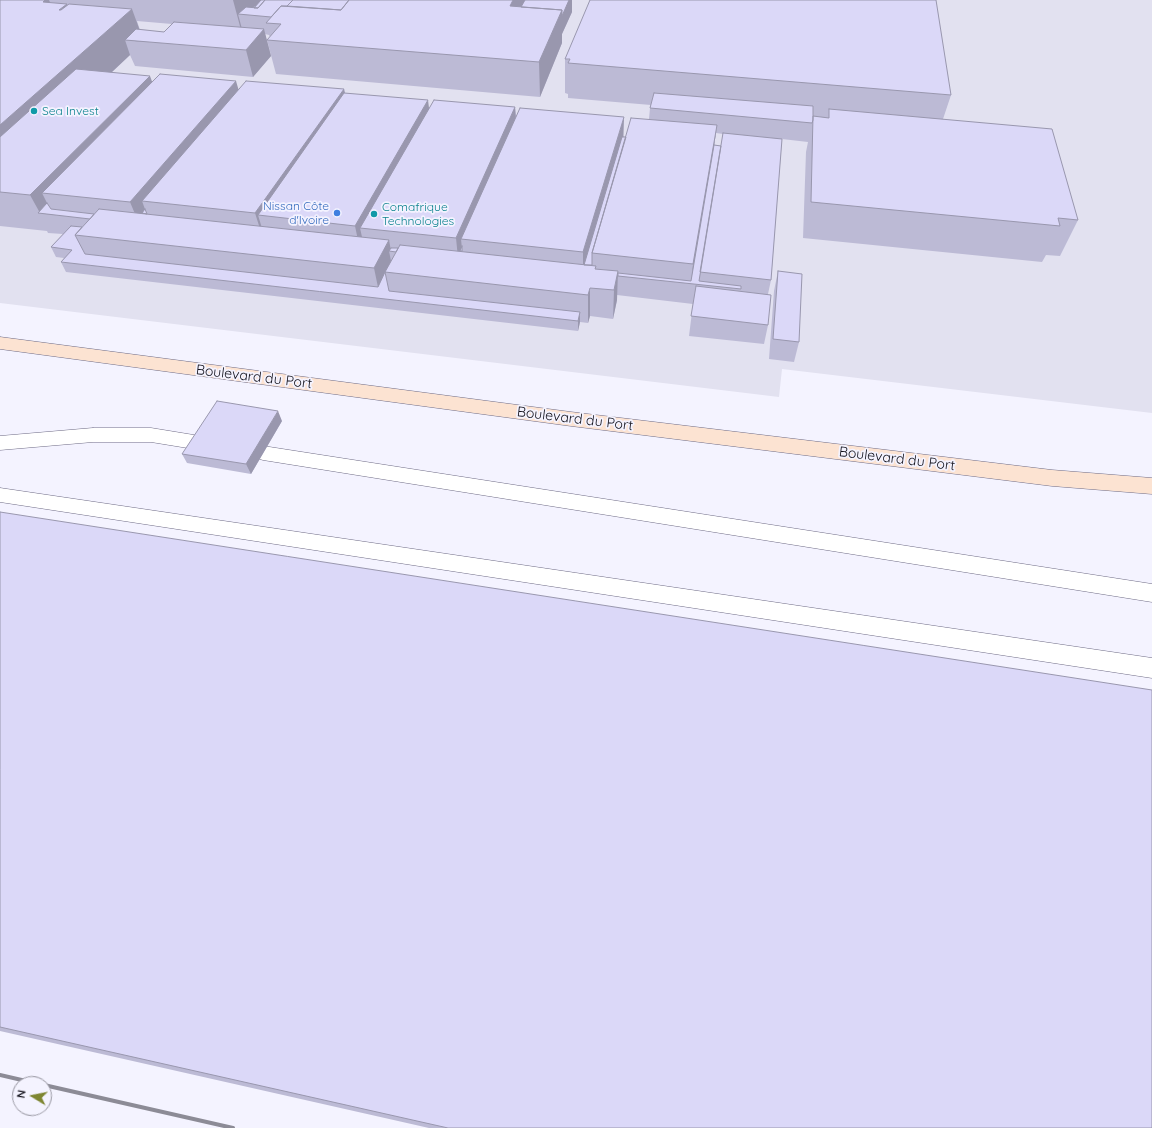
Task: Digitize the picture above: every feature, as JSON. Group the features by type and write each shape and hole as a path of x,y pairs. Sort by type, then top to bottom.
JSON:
{"main road":[{"name":"Boulevard du Port","path":"0,343 579,420 1044,477 1152,486"}],"lane":[{"path":"0,443 93,435 151,435 200,443"},
{"path":"263,453 1152,593"},
{"path":"0,495 1152,668"}],"shaded area":[{"path":"0,0 1152,0 1152,413 782,369 779,397 0,303"}],"building":[{"path":"0,0 45,0 43,2 67,4 59,10 69,4 132,9 0,125"},
{"path":"261,0 265,0 258,8 254,8"},
{"path":"265,0 293,0 287,6 281,6 271,17 238,14 246,7 258,8"},
{"path":"293,0 349,0 341,10 287,6"},
{"path":"349,0 513,0 510,6 562,10 539,62 267,40 281,24 266,23 281,6 341,10"},
{"path":"525,0 569,0 562,16 562,10 521,7"},
{"path":"590,0 936,0 951,95 568,63 570,59 565,59"},
{"path":"174,22 264,29 246,50 125,40 136,29 164,32"},
{"path":"76,69 150,76 30,195 0,192 0,137"},
{"path":"160,74 236,81 130,202 42,193"},
{"path":"246,81 344,89 255,213 142,201"},
{"path":"344,93 428,100 355,226 258,215"},
{"path":"654,93 813,106 813,120 812,123 650,108"},
{"path":"434,100 515,107 456,238 360,228"},
{"path":"520,108 624,117 583,252 461,239"},
{"path":"829,109 1052,129 1078,220 1058,218 1060,226 811,202 813,116 829,118"},
{"path":"631,118 717,125 693,264 592,253"},
{"path":"723,133 782,139 771,280 700,272"},
{"path":"622,137 626,137 592,253 592,265 584,265"},
{"path":"714,145 721,146 699,281 741,286 741,289 618,276 618,273 691,281"},
{"path":"47,203 51,209 94,214 90,219 38,213"},
{"path":"99,209 389,240 374,268 75,235"},
{"path":"145,209 147,214 142,213"},
{"path":"71,226 82,227 75,235 85,254 378,287 385,272 389,291 580,312 578,321 61,262 72,250 51,247"},
{"path":"400,245 596,266 595,269 618,271 614,290 590,288 588,295 385,272"},
{"path":"391,248 398,248 396,252 389,251"},
{"path":"778,271 802,274 799,342 773,339"},
{"path":"696,286 771,295 768,325 691,316"},
{"path":"217,401 278,411 246,464 182,454"},
{"path":"0,512 1152,690 1152,1128 448,1128 0,1027"}],"railway":[{"path":"0,1075 12,1078"},
{"path":"52,1087 233,1128"}],"place":[{"name":"Sea Invest","path":"34,111"},
{"name":"Nissan Côte d'Ivoire","path":"337,213"},
{"name":"Comafrique Technologies","path":"374,214"}]}
